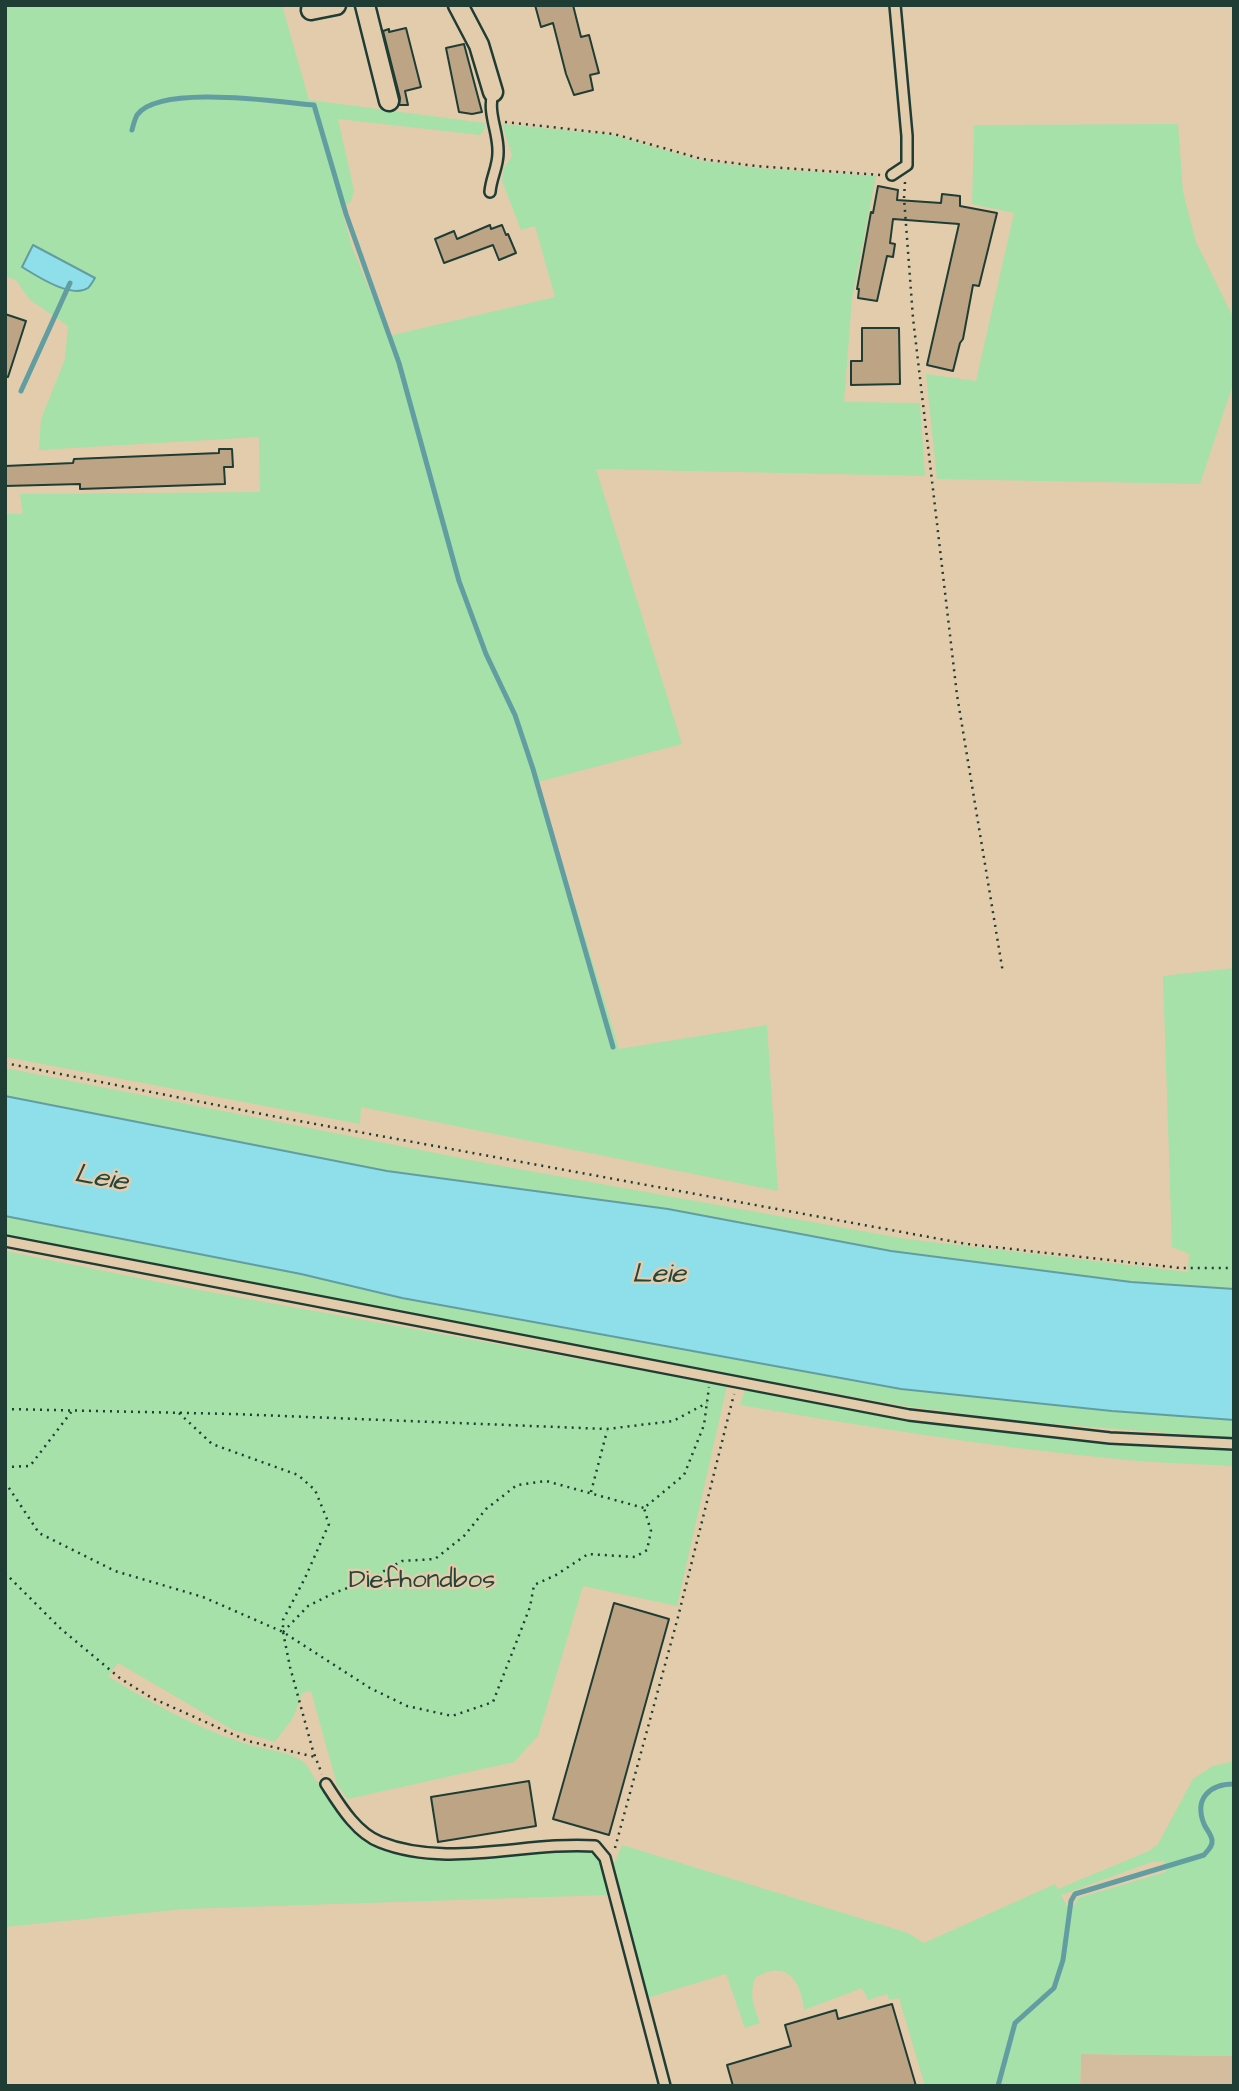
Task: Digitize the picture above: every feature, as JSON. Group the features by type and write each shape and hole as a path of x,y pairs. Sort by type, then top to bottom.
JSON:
{"street":[{"path":"311,10 336,5"},
{"path":"365,5 389,101"},
{"path":"458,5 479,45 492,92"}],"lane":[{"path":"892,175 907,165 908,136 895,5"},
{"path":"490,192 499,152 489,105 492,92"},
{"path":"5,1241 909,1415 1110,1438 1234,1444"},
{"path":"326,1784 355,1824 378,1842 412,1850 450,1854 573,1844 595,1846 606,1858 665,2086"}],"path":[{"path":"492,121 614,134 702,159 842,174 892,175"},
{"path":"907,165 904,198 926,438 957,695 1003,973"},
{"path":"5,1063 272,1116 967,1244 1180,1268 1234,1268"},
{"path":"606,1858 615,1850 639,1768 737,1382"},
{"path":"5,1409 607,1429 673,1421 708,1403 705,1425 684,1475 644,1508"},
{"path":"5,1467 30,1465 72,1410"},
{"path":"178,1413 212,1444 298,1475 315,1490 329,1524 283,1620 283,1632 316,1757 326,1784"},
{"path":"591,1492 607,1429"},
{"path":"283,1632 308,1606 334,1593 366,1581 402,1561 435,1559 464,1536 486,1508 517,1485 546,1481 644,1508"},
{"path":"5,1482 39,1533 115,1571 203,1597 283,1632 370,1688 407,1706 452,1716 493,1702 530,1607 534,1585 556,1575 588,1554 635,1557 647,1550 651,1531 644,1508"},
{"path":"5,1573 61,1629 121,1679 152,1698 248,1741 316,1757"}],"shaded area":[{"path":"1081,2054 1234,2056 1234,2086 1080,2086"}],"green space":[{"path":"5,5 282,5 309,100 485,123 485,129 480,135 338,119 354,190 351,202 341,208 353,250 389,336 555,297 535,226 521,230 502,181 504,168 512,156 502,124 613,135 702,161 756,168 876,176 852,299 844,402 920,403 925,476 596,469 682,744 538,782 619,1049 767,1025 778,1191 361,1107 360,1124 5,1057 5,514 23,514 20,494 260,492 259,437 39,450 41,419 65,359 68,326 29,299 16,280 5,276"},
{"path":"1178,124 1183,192 1196,242 1234,319 1234,381 1200,484 937,479 926,374 976,381 1014,213 972,204 974,125"},
{"path":"1234,968 1234,1289 1131,1282 891,1251 668,1209 387,1171 5,1096 5,1068 491,1164 906,1239 1188,1272 1189,1254 1172,1247 1163,976"},
{"path":"5,1216 301,1274 402,1298 901,1389 1112,1411 1234,1420 1234,1438 1028,1422 904,1406 445,1322 5,1236"},
{"name":"Diefhondbos","path":"5,1251 193,1289 727,1386 677,1606 583,1586 538,1736 514,1762 348,1799 337,1785 311,1691 302,1693 294,1716 275,1742 233,1730 118,1663 108,1676 157,1705 211,1731 301,1760 351,1826 365,1838 387,1850 413,1857 473,1859 589,1850 596,1852 608,1895 185,1909 5,1927"},
{"path":"745,1390 877,1414 1011,1433 1117,1444 1234,1450 1234,1466 1078,1455 884,1429 740,1405"},
{"path":"1234,1761 1234,2056 1081,2054 1080,2086 925,2086 899,1998 889,2000 887,1994 868,2000 862,1988 804,2010 799,1990 790,1976 775,1970 766,1972 755,1978 752,1990 760,2023 745,2028 726,1974 647,1998 614,1864 622,1845 908,1933 924,1943 1055,1884 1058,1889 1149,1851 1158,1844 1193,1779 1213,1766","holes":["1164,1861 1166,1872 1078,1898 1075,1905 1067,1906 1061,1895 1152,1862"]}],"water":[{"path":"33,245 95,278 88,288 81,291 64,289 45,280 22,267"},
{"name":"Leie","path":"5,1096 387,1171 668,1209 891,1251 1131,1282 1234,1289 1234,1420 1112,1411 901,1389 402,1298 301,1274 5,1216"}],"building":[{"path":"535,5 573,5 581,37 589,35 599,73 590,75 593,90 574,95 553,23 541,27"},
{"path":"406,28 421,87 405,91 408,105 399,105 400,98 383,31"},
{"path":"464,44 482,112 472,114 459,112 446,48"},
{"path":"878,186 898,190 897,200 941,203 942,194 960,196 960,206 997,213 979,286 973,285 963,339 953,371 927,365 959,224 893,219 890,243 895,244 893,257 887,256 877,301 858,298 857,289"},
{"path":"490,225 491,229 502,225 516,253 499,260 493,245 444,263 435,239 454,231 457,239"},
{"path":"5,314 26,321 8,377 5,376"},
{"path":"862,328 899,328 900,384 851,385 851,361 862,361"},
{"path":"219,449 232,449 233,467 224,467 225,484 80,489 80,484 5,486 5,466 73,463 74,459 219,453"},
{"path":"614,1603 669,1619 609,1835 553,1819"},
{"path":"529,1781 536,1826 438,1842 431,1797"},
{"path":"892,2004 916,2086 733,2086 727,2065 791,2046 785,2025 836,2010 838,2019"}],"waterway":[{"path":"132,130 137,115 149,106 169,100 221,97 314,105 346,214 399,363 459,581 486,654 515,715 533,769 613,1047"},
{"path":"21,391 70,283"},
{"path":"998,2086 1015,2023 1054,1988 1063,1960 1071,1901 1075,1894 1204,1855 1212,1842 1201,1815 1203,1800 1211,1790 1234,1784"}]}
